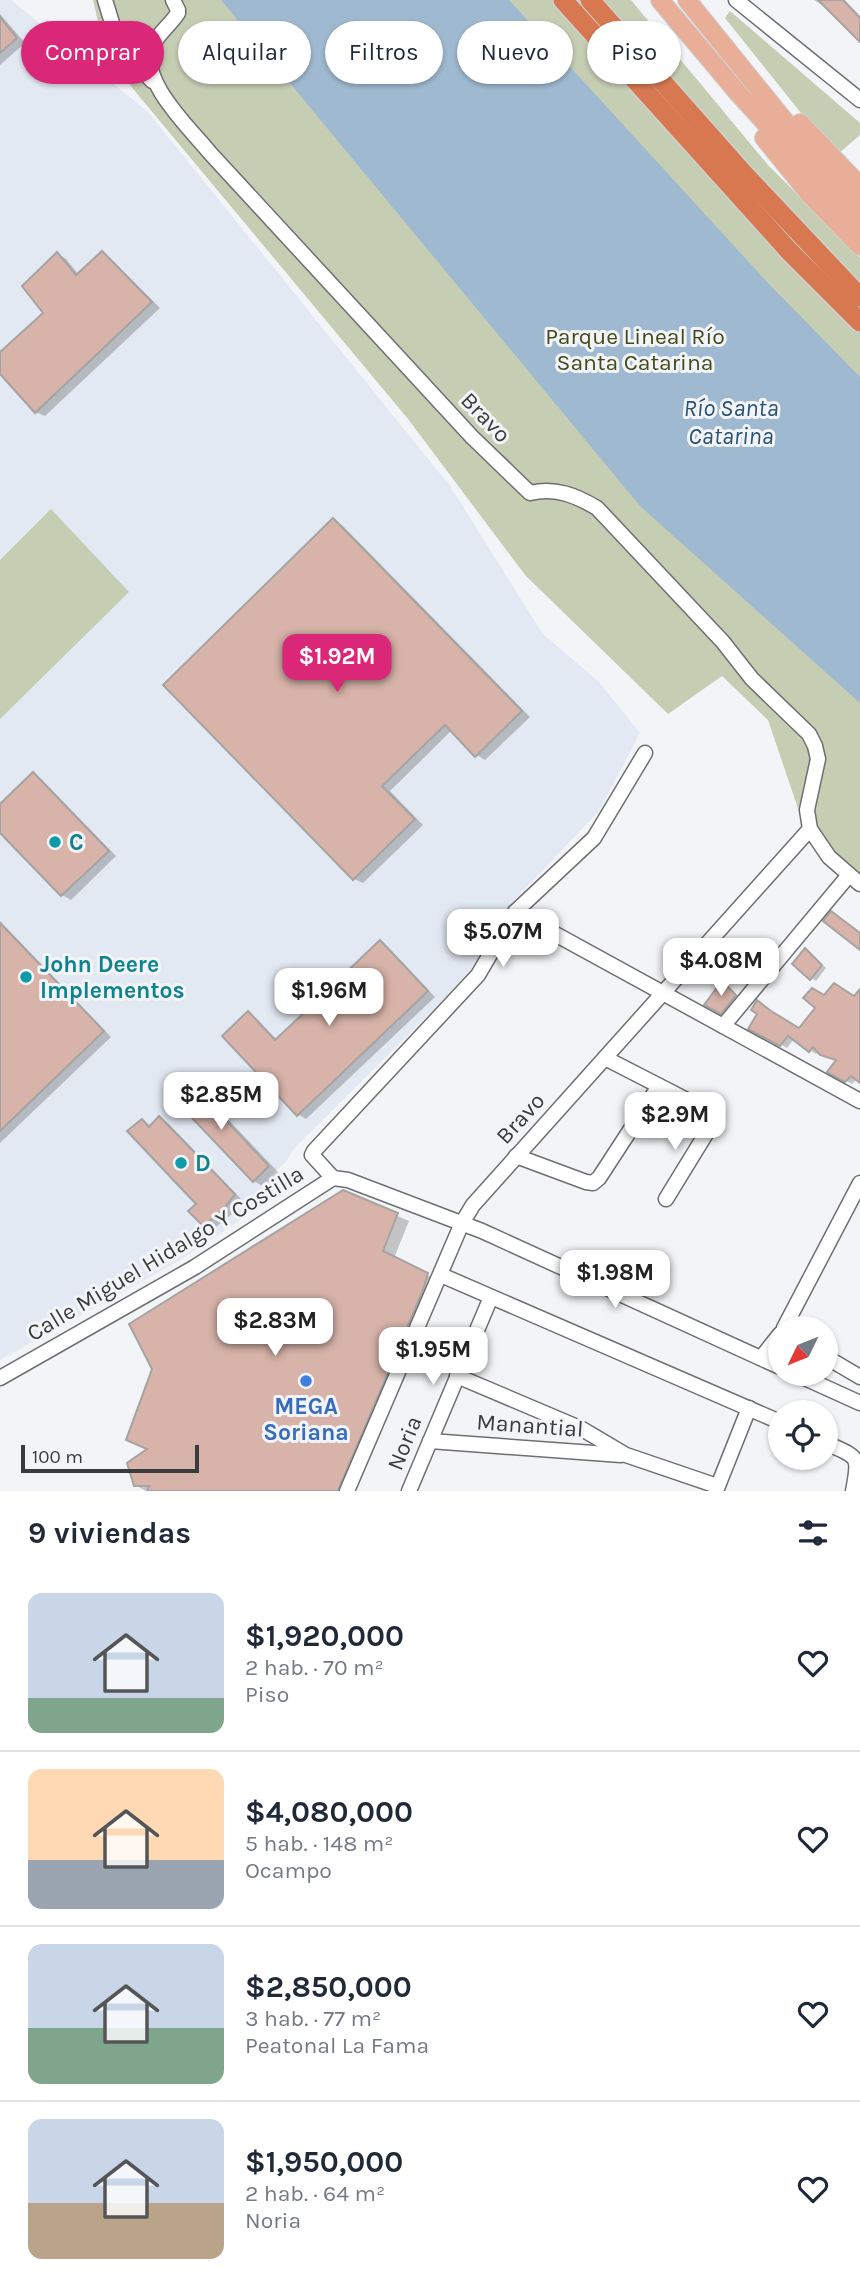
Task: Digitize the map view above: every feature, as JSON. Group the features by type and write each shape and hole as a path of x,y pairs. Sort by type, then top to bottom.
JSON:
{"highway":[{"path":"563,0 790,252 860,322"},
{"path":"590,0 744,174 860,297"}],"main road":[{"path":"660,0 738,93 768,114 809,151 860,207"},
{"path":"688,0 750,76 796,118 860,186"},
{"path":"750,76 768,114 860,227"},
{"path":"738,93 748,118 812,197 860,246"}],"street":[{"path":"105,0 119,46 157,87"},
{"name":"Bravo","path":"173,0 178,13 152,45 150,71 157,87 210,153 472,437 530,493 545,490 564,492 597,509 723,642 752,679 809,734 818,759 807,810 810,829 472,1205 347,1491"},
{"path":"736,0 860,100"},
{"path":"333,1178 312,1155 314,1151 478,975 505,926 516,912 595,836 645,753"},
{"path":"723,1027 855,880 829,857 810,829"},
{"path":"516,912 860,1101"},
{"path":"604,1058 715,1116 666,1199"},
{"path":"516,1156 593,1183 599,1178 659,1086"},
{"name":"Calle Miguel Hidalgo Y Costilla","path":"0,1378 195,1267 333,1178 348,1180 462,1223 768,1361"},
{"path":"790,1316 860,1183"},
{"path":"441,1275 768,1417"},
{"name":"Noria","path":"409,1491 491,1297"},
{"path":"761,1358 768,1349"},
{"path":"838,1364 860,1377"},
{"name":"Manantial","path":"457,1376 582,1429 626,1455 717,1488"},
{"path":"822,1386 860,1403"},
{"path":"717,1488 748,1408"},
{"name":"Manantial","path":"430,1441 626,1455"},
{"path":"838,1449 858,1462 853,1491"}],"shaded area":[{"path":"0,0 11,0 37,21 21,21 21,84 114,84 148,112 450,486 542,633 598,681 640,733 599,811 504,911 489,942 471,969 294,1149 285,1163 274,1172 245,1217 177,1262 0,1360"}],"green space":[{"name":"Parque Lineal Río Santa Catarina","path":"93,0 631,0 648,21 587,21 587,84 681,84 681,60 768,165 860,257 860,877 805,829 768,720 722,676 668,714 525,575 408,419 130,84 164,84 164,21 98,21"},
{"path":"730,11 860,123 860,135 839,153 817,133 725,18"},
{"path":"51,509 129,592 0,719 0,560"}],"water":[{"name":"Río Santa Catarina","path":"221,0 509,0 528,21 457,21 457,84 573,84 573,70 767,282 860,377 860,703 640,506 291,84 311,84 311,21 238,21"}],"building":[{"path":"818,0 843,0 860,18 860,42"},
{"path":"0,17 17,38 0,53"},
{"path":"102,251 152,302 35,413 0,374 0,352 43,313 22,286 57,252 76,275"},
{"path":"333,518 522,711 475,757 445,725 382,786 415,819 353,880 163,685"},
{"name":"C","path":"33,772 109,851 61,896 0,833 0,804"},
{"path":"831,911 860,933 860,950 823,921"},
{"name":"John Deere Implementos","path":"0,923 104,1031 0,1131"},
{"path":"380,940 428,991 297,1116 222,1036 248,1011 275,1040 308,1009 289,990 298,981 317,1000"},
{"path":"805,948 822,965 810,980 792,964"},
{"path":"722,981 736,995 721,1014 704,1005"},
{"path":"834,983 854,996 860,989 860,1083 851,1076 845,1082 828,1073 836,1060 820,1055 813,1047 809,1052 788,1036 780,1046 748,1029 757,1014 751,1010 757,1000 799,1028 815,1008 803,998 812,988 824,995"},
{"path":"190,1082 269,1166 253,1182 174,1099"},
{"name":"D","path":"159,1116 235,1194 222,1211 203,1226 188,1211 196,1204 127,1131 142,1119 149,1127"},
{"path":"343,1190 398,1213 383,1251 428,1273 338,1491 147,1491 149,1486 134,1486 127,1463 147,1449 126,1440 152,1369 129,1324"}],"place":[{"name":"C","path":"55,842"},
{"name":"John Deere Implementos","path":"26,977"},
{"name":"D","path":"181,1163"},
{"name":"MEGA Soriana","path":"306,1381"}]}
